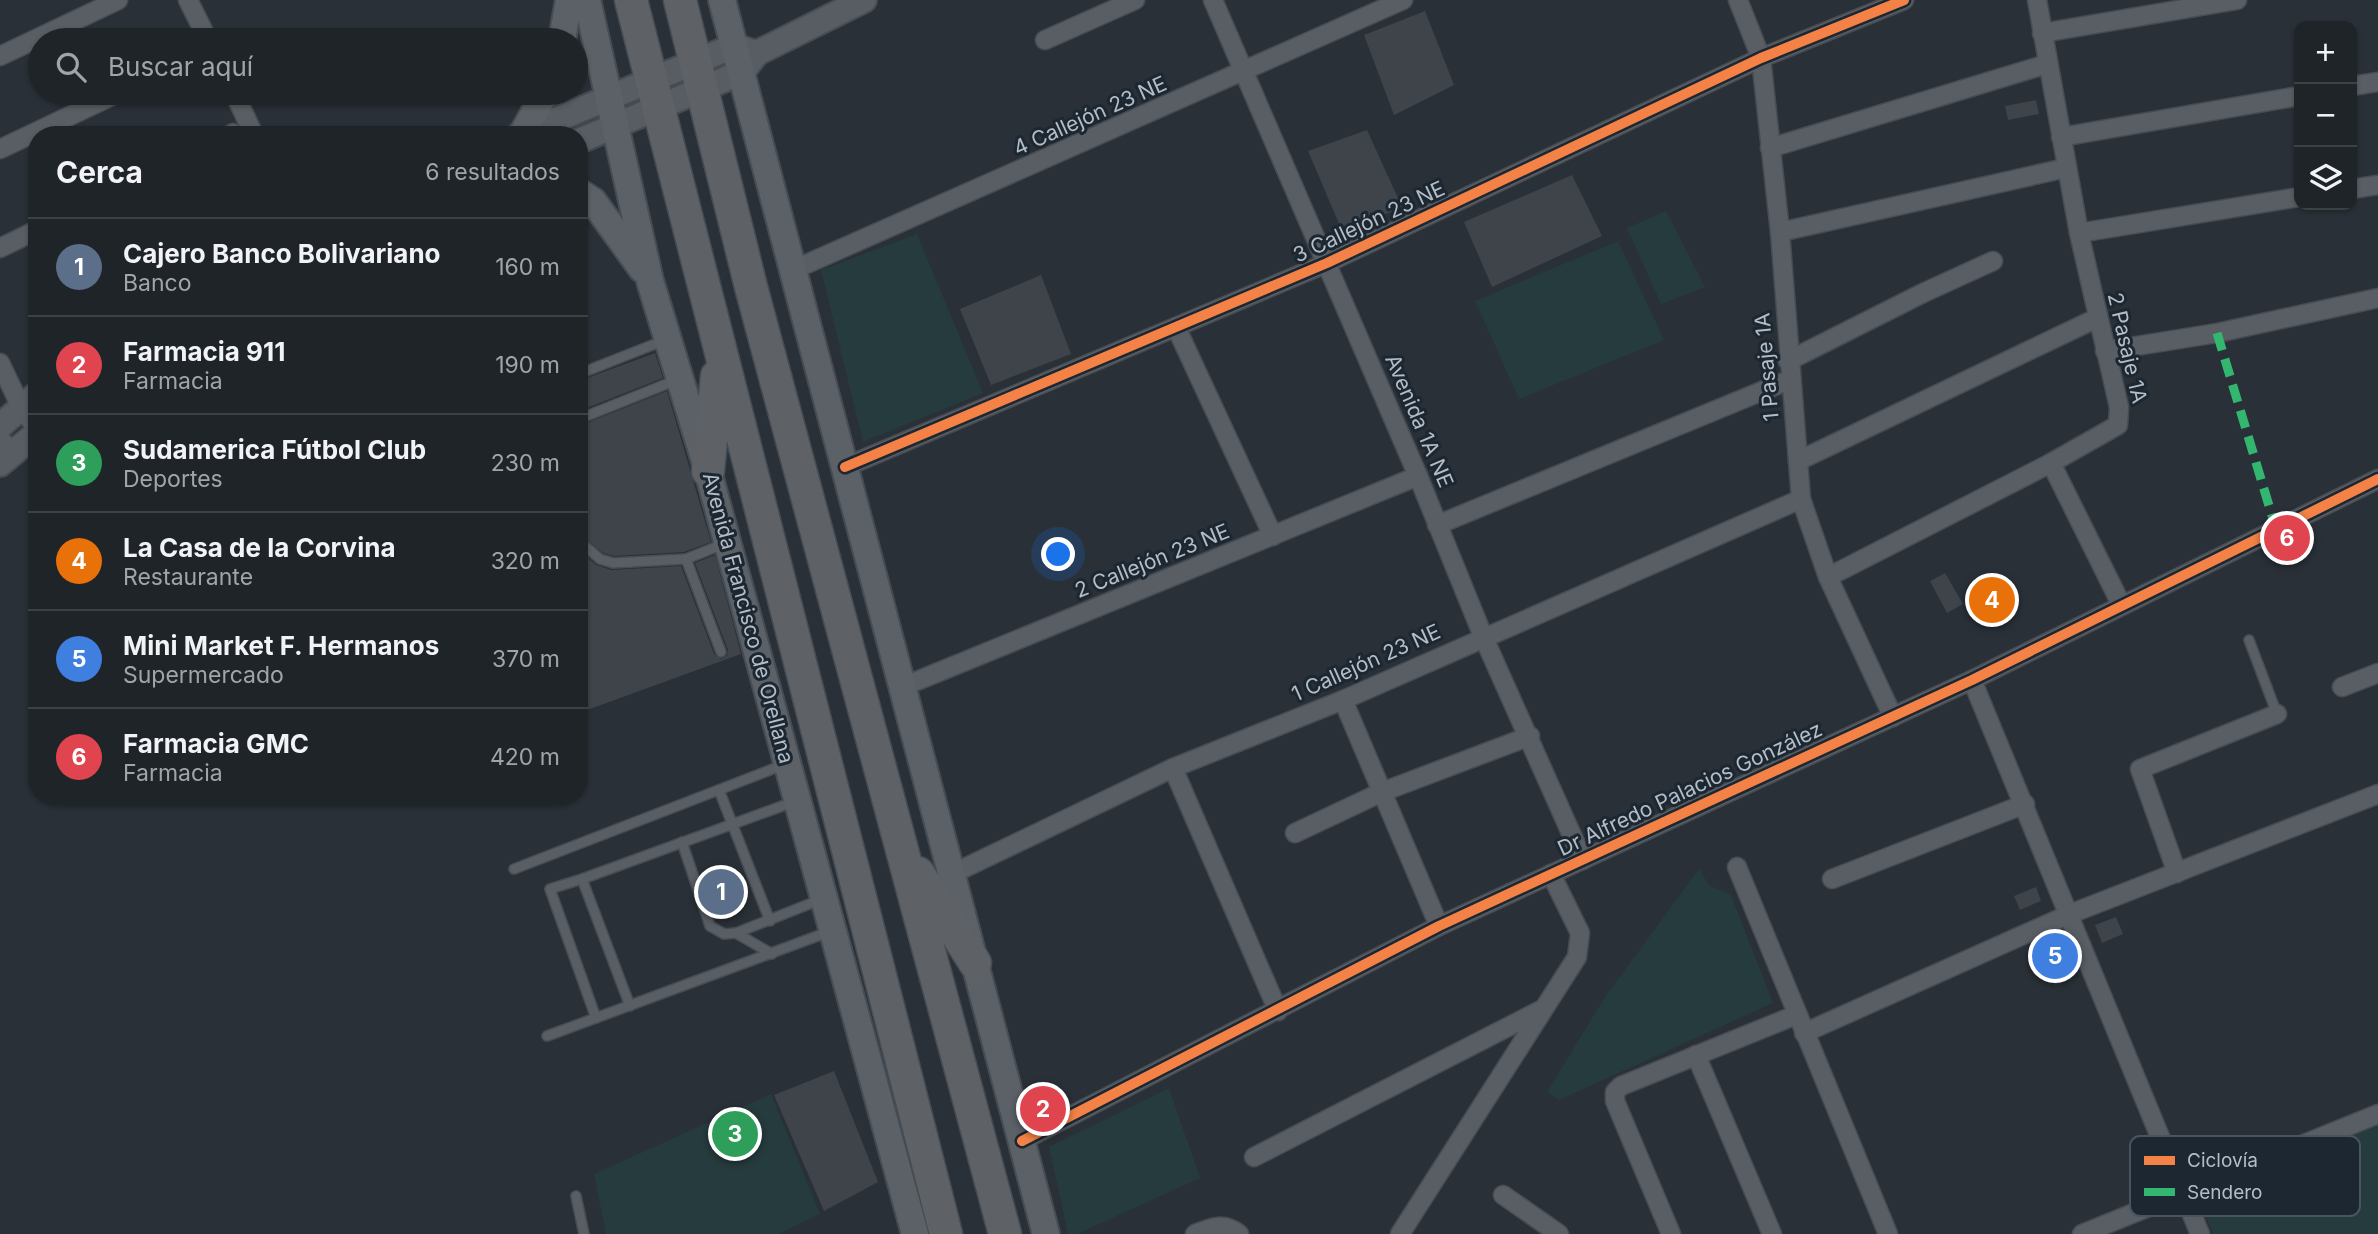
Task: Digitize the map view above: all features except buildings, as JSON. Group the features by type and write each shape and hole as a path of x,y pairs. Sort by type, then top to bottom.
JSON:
{"highway":[{"name":"Avenida Francisco de Orellana","path":"631,0 946,1234"},
{"path":"680,0 897,837 1004,1234"},
{"path":"708,471 718,394 717,340"},
{"path":"897,837 975,963"}],"main road":[{"path":"564,28 569,0"},
{"name":"Avenida Francisco de Orellana","path":"587,0 650,281 728,542 915,1234"},
{"path":"722,0 745,57 793,270 1046,1234"},
{"path":"588,104 609,95 655,92 698,76 745,57 864,0"},
{"path":"588,137 616,125 655,92"},
{"path":"526,126 538,105"},
{"path":"539,126 586,105"},
{"path":"588,198 650,281"},
{"path":"0,426 28,402"},
{"path":"4,452 28,437"}],"street":[{"path":"59,28 118,0"},
{"path":"188,0 202,28"},
{"path":"1045,40 1135,0"},
{"name":"Avenida 1A NE","path":"1213,0 1418,476 1483,636 1530,736 1583,860"},
{"name":"4 Callejón 23 NE","path":"793,270 1244,73 1403,0"},
{"name":"1 Pasaje 1A","path":"1738,0 1761,58 1780,232 1789,380 1801,499 1828,577 1893,717"},
{"name":"3 Callejón 23 NE","path":"845,467 1327,263 1761,58 1904,0"},
{"name":"2 Pasaje 1A","path":"1828,577 2051,463 2118,425 2120,412 2096,318 2046,64 2037,0"},
{"path":"2042,33 2237,0"},
{"path":"0,56 28,43"},
{"path":"1770,148 2046,64"},
{"path":"2357,85 2378,82"},
{"path":"2061,137 2294,97"},
{"path":"48,126 93,105"},
{"path":"239,105 250,126"},
{"path":"0,149 28,136"},
{"path":"1780,232 2066,167"},
{"path":"2357,188 2378,185"},
{"path":"2079,233 2294,198"},
{"path":"0,248 28,234"},
{"path":"1788,362 1923,293 1993,261"},
{"path":"2105,351 2217,332 2378,298"},
{"path":"1798,461 2096,318"},
{"path":"1176,327 1273,536"},
{"path":"0,363 28,400"},
{"path":"1437,525 1789,380"},
{"path":"2051,463 2121,604"},
{"name":"2 Callejón 23 NE","path":"902,687 1418,476"},
{"name":"Dr Alfredo Palacios González","path":"1022,1141 1439,926 1972,680 2378,479"},
{"name":"1 Callejón 23 NE","path":"952,874 1173,768 1343,700 1483,636 1801,499"},
{"path":"2342,687 2378,673"},
{"path":"1972,680 2160,1136"},
{"path":"1343,700 1439,926"},
{"path":"2177,873 2140,769 2277,714"},
{"path":"1295,833 1382,792 1530,736"},
{"path":"1173,768 1278,1011"},
{"path":"1804,1033 2070,914 2378,793"},
{"path":"1832,879 2025,804"},
{"path":"1737,867 1888,1234"},
{"path":"1400,1234 1577,957 1581,940 1551,874"},
{"path":"1254,1157 1542,1009"},
{"path":"1671,1234 1614,1097 1621,1086 1796,1015"},
{"path":"1696,1055 1772,1234"},
{"path":"2324,1136 2378,1114"},
{"path":"1503,1195 1559,1234"},
{"path":"2082,1234 2130,1215"},
{"path":"2193,1216 2200,1234"},
{"path":"1195,1234 1214,1226 1228,1227 1240,1234"}],"lane":[{"path":"588,370 668,339"},
{"path":"588,415 680,379"},
{"path":"588,549 600,559 613,563 686,559 728,542"},
{"path":"686,559 721,652"},
{"path":"2249,639 2277,714"},
{"path":"514,869 788,763"},
{"path":"719,790 770,921"},
{"path":"596,1018 550,889 798,801"},
{"path":"682,842 710,926 724,934 736,933 770,921 824,898"},
{"path":"582,878 630,1006"},
{"path":"547,1036 833,930"},
{"path":"736,933 772,954"},
{"path":"576,1196 584,1234"}],"green space":[{"path":"1666,211 1705,287 1661,304 1627,228"},
{"path":"917,234 983,393 863,442 821,270"},
{"path":"1618,241 1664,340 1519,399 1475,301"},
{"path":"1699,869 1709,885 1731,895 1773,1003 1559,1100 1547,1092 1605,997"},
{"path":"1169,1088 1200,1178 1077,1234 1068,1234 1049,1147"},
{"path":"771,1094 820,1214 778,1234 606,1234 594,1174"},
{"path":"2378,1116 2378,1234 2213,1234 2206,1216 2360,1216 2360,1136 2326,1136"}],"marked path":[{"path":"2217,333 2276,529"}],"cycle path":[{"path":"845,467 1327,263 1761,58 1904,0"},
{"path":"1022,1141 1439,926 1972,680 2378,479"}],"place":[{"name":"Farmacia GMC","path":"2287,538"},
{"name":"La Casa de la Corvina","path":"1992,600"},
{"name":"Cajero Banco Bolivariano","path":"721,892"},
{"name":"Mini Market F. Hermanos","path":"2055,956"},
{"name":"Farmacia 911","path":"1043,1109"},
{"name":"Sudamerica Fútbol Club","path":"735,1134"}]}
